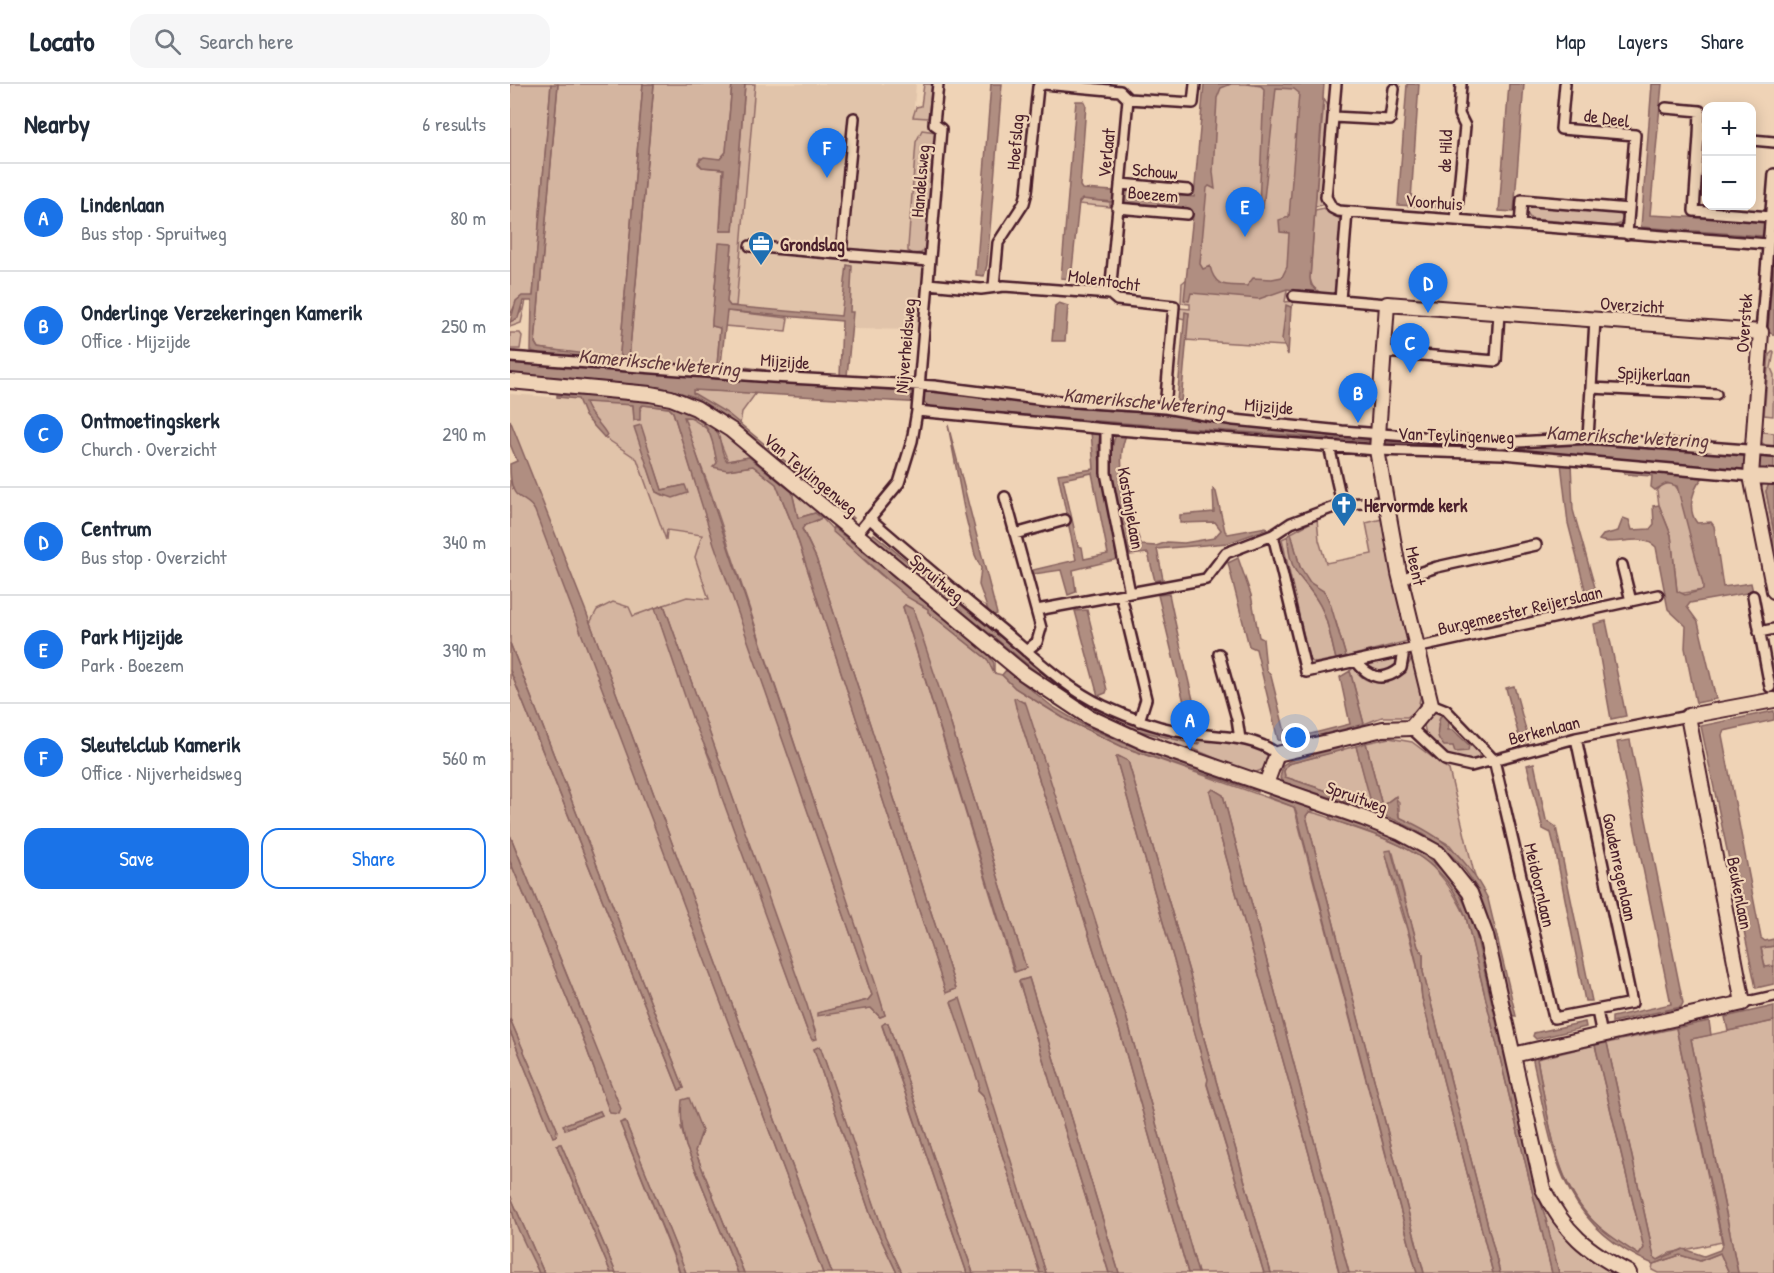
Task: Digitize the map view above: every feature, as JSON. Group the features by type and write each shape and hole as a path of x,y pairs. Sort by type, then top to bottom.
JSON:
{"street":[{"name":"Handelsweg","path":"928,284 941,129 934,124 938,84"},
{"name":"Hoefslag","path":"994,286 998,243 1024,203 1027,192 1038,87 1044,84 1120,91 1128,99"},
{"path":"1128,99 1193,103 1195,84"},
{"path":"1336,84 1333,117 1330,124 1326,197 1332,208 1347,212 1340,300"},
{"name":"de Hild","path":"1456,220 1465,126 1459,114 1461,84"},
{"name":"de Deel","path":"1565,84 1561,129 1635,135 1627,234"},
{"path":"1333,117 1390,120 1394,89"},
{"name":"Verlaat","path":"1110,294 1128,99"},
{"path":"1666,108 1700,111 1702,128"},
{"path":"841,254 854,118"},
{"path":"1756,140 1774,142"},
{"path":"1702,144 1694,211 1771,217"},
{"name":"Overstek","path":"1751,474 1774,174"},
{"name":"Schouw","path":"1120,184 1188,190"},
{"path":"1520,225 1522,200 1629,209"},
{"name":"Boezem","path":"1117,208 1187,214"},
{"name":"Voorhuis","path":"1347,212 1768,244"},
{"path":"750,246 930,261"},
{"name":"Molentocht","path":"928,284 981,289 994,286 1110,294 1117,300 1174,306 1165,408"},
{"name":"Nijverheidsweg","path":"917,407 928,284"},
{"name":"Overzicht","path":"1294,296 1499,314 1761,332"},
{"name":"Meent","path":"1387,304 1377,441 1410,650 1431,704"},
{"path":"1384,352 1496,361 1499,314"},
{"name":"Spijkerlaan","path":"1588,438 1595,320"},
{"name":"Mijzijde","path":"510,357 1165,408 1377,441 1500,443 1588,438 1774,452"},
{"name":"Van Teylingenweg","path":"510,381 650,394 696,408 731,430 856,534 899,483 912,441 917,407 1106,429 1329,446 1377,441 1774,477"},
{"name":"Spijkerlaan","path":"1591,388 1716,394"},
{"name":"Kastanjelaan","path":"1106,429 1106,473 1125,594 1146,699 1139,721"},
{"path":"1329,446 1342,504"},
{"path":"1751,474 1774,591"},
{"path":"1005,497 1038,610 1041,628 1037,642 1026,651"},
{"path":"1038,610 1206,579 1226,553 1273,535 1291,523 1342,504 1385,502"},
{"path":"869,518 1026,651 1079,692 1139,721 1205,736 1265,744 1277,754"},
{"path":"1015,534 1065,520"},
{"name":"Spruitweg","path":"856,534 1023,673 1080,712 1146,743 1401,833 1438,853 1470,893 1486,936 1543,1189 1557,1218 1595,1255 1629,1273"},
{"name":"Burgemeester Reijerslaan","path":"1273,535 1306,672 1658,595"},
{"path":"1400,579 1437,567 1536,545"},
{"name":"Burgemeester Reijerslaan","path":"1622,565 1631,602"},
{"path":"1688,716 1772,693 1752,596"},
{"path":"1759,632 1774,629"},
{"path":"1356,661 1365,674 1377,677 1387,676 1401,668 1410,650"},
{"path":"1219,654 1237,719 1240,739"},
{"path":"1411,728 1431,704"},
{"name":"Berkenlaan","path":"1431,704 1446,710 1494,760 1576,738 1688,716"},
{"name":"Beukenlaan","path":"1688,716 1743,1003"},
{"path":"1277,754 1383,729 1411,728 1445,760 1452,763 1471,766 1494,760"},
{"name":"Goudenregenlaan","path":"1576,738 1632,1003 1597,1011"},
{"path":"1266,784 1277,754"},
{"name":"Meidoornlaan","path":"1494,760 1554,1018 1597,1011"},
{"path":"1513,1055 1774,996"},
{"path":"1597,1011 1602,1035"}],"shaded area":[{"path":"510,84 551,84 533,296 517,301 510,315"},
{"path":"551,84 558,84 535,343 538,348 612,357 611,359 546,355 531,351 532,301 523,301 518,318 510,322 516,301 522,296 533,296"},
{"path":"558,84 643,84 620,353 623,360 538,348 535,343"},
{"path":"643,84 654,84 629,359 623,360 620,353"},
{"path":"654,84 732,84 726,152 720,159 700,158 698,164 702,167 723,169 720,231 733,231 745,84 755,84 736,306 730,306 727,302 732,244 716,277 712,326 720,328 717,366 765,372 765,374 629,359"},
{"path":"732,84 745,84 733,231 720,231 724,169 702,167 698,162 704,157 720,159 726,152"},
{"path":"755,84 916,84 913,117 928,118 941,129 923,330 851,329 853,313 850,312 849,301 852,266 847,265 841,316 736,306"},
{"path":"924,84 932,84 928,118 913,117 916,107 921,106"},
{"path":"991,84 1002,84 987,265 984,276 976,275"},
{"path":"1204,84 1231,84 1221,88 1217,98 1213,172 1215,189 1209,186 1207,188 1200,264 1203,269 1210,266 1215,279 1223,284 1247,286 1253,278 1282,277 1287,267 1289,233 1280,232 1279,220 1289,217 1299,93 1294,89 1276,88 1263,208 1259,206 1264,89 1261,86 1247,84 1324,84 1310,278 1311,285 1319,292 1287,289 1259,299 1191,293 1189,301 1184,300 1193,215 1190,209 1123,202 1123,191 1194,197"},
{"path":"1221,84 1261,84 1301,89 1291,266 1285,302 1294,301 1284,328 1284,346 1185,340 1189,313 1185,313 1185,319 1177,317 1178,308 1190,309 1190,304 1181,303 1182,283 1187,279 1185,300 1214,90"},
{"path":"1407,84 1419,84 1411,200 1444,203 1443,208 1398,205"},
{"path":"1509,84 1524,84 1514,212 1499,211"},
{"path":"1652,84 1662,84 1650,215 1762,221 1765,225 1762,236 1641,227"},
{"path":"1324,99 1328,106 1322,195 1324,204 1315,207"},
{"path":"1076,101 1084,101 1086,105 1080,186 1082,189 1113,191 1113,202 1082,199 1079,202 1071,279 1061,278"},
{"path":"922,130 936,132 927,247 921,253 913,254 908,251 908,247 916,142"},
{"path":"1082,199 1110,202 1110,207 1078,204"},
{"path":"1530,205 1619,213 1623,218 1620,224 1612,226 1531,219 1525,211"},
{"path":"1324,208 1342,221 1335,295 1315,289 1310,278 1315,210"},
{"path":"719,243 732,244 727,302 730,306 841,316 847,265 852,266 850,312 853,312 847,376 840,377 842,321 727,311 721,364 766,370 717,366 720,328 712,326 712,320"},
{"path":"1774,255 1774,335 1768,331"},
{"path":"526,300 521,323 510,327 510,322 521,312 523,301"},
{"path":"1059,303 1068,306 1065,341 1052,341 1055,306"},
{"path":"1286,305 1291,307 1288,355 1282,340"},
{"path":"727,311 788,318 786,331 724,326"},
{"path":"1185,312 1189,313 1181,402 1177,401"},
{"path":"510,333 520,333 522,336 520,349 510,349"},
{"path":"1774,352 1771,368 1774,375 1773,416 1764,415 1769,355"},
{"path":"510,362 936,392 1057,407 1176,415 1227,425 1351,437 1503,447 1593,445 1774,458 1774,472 1589,456 1088,420 930,407 925,403 693,390 693,393 727,413 854,518 852,520 729,419 695,397 661,387 510,373"},
{"path":"693,390 756,393 742,412 740,424 692,393"},
{"path":"510,394 578,399 585,416 604,437 637,458 665,538 667,530 702,535 695,557 709,599 687,597 632,616 597,610 590,623 510,420"},
{"path":"557,395 640,400 681,409 699,417 717,431 727,461 749,457 792,492 798,518 815,513 822,518 805,525 802,529 816,558 956,989 946,993 795,531 776,484 753,466 727,470 713,467 717,463 709,432 700,421 684,417 876,985 885,1015 880,1017 871,1008 817,1016 817,1013 868,1000 872,995 714,544 673,412 669,408 643,405 640,407 640,420 634,420 633,405 585,402 588,411 607,435 604,437 585,416 578,399 557,397"},
{"path":"589,400 633,405 634,420 643,405 669,408 673,412 715,544 872,995 868,1000 818,1013 871,1008 880,1017 885,1015 708,484 683,420 686,416 707,429 712,439 717,463 727,470 753,466 776,484 795,531 946,992 956,989 816,558 802,528 818,521 815,513 798,518 792,492 749,457 728,461 714,427 671,404 712,424 751,452 823,513 822,518 872,568 929,609 928,612 987,659 994,673 1002,675 1015,688 1065,719 1123,747 1294,807 1417,1273 1349,1273 1223,795 1220,835 1322,1200 1339,1273 1271,1273 1199,1021 1196,996 1128,761 1118,756 1116,758 1208,1079 1207,1085 1264,1273 1198,1273 1126,1016 1024,702 1016,707 1120,1032 1188,1273 1119,1273 1029,978 1019,981 1109,1273 1046,1273 959,999 979,1084 978,1090 983,1095 1040,1273 973,1273 888,1023 885,1023 882,1026 967,1273 902,1273 885,1237 820,1047 814,1049 873,1222 897,1273 832,1273 590,623 597,610 613,602 629,607 633,616 655,608 807,1030 816,1033 664,605 687,597 709,599 695,557 702,535 667,530 666,540 637,459 604,437 606,435 588,411 585,402","holes":["640,426 662,490 685,485 665,497 656,492 635,427","905,605 950,721 1026,968 1014,972 903,607"]},
{"path":"510,420 585,609 832,1273 823,1273 535,511 529,503 516,494 513,488 510,464 517,461 510,444"},
{"path":"641,425 662,490 685,485 688,493 673,498 656,492 634,427"},
{"path":"948,425 997,614 990,616 979,585 981,568 975,555 965,514"},
{"path":"1091,431 1100,434 1098,449 1105,498 1118,559 1073,570 1076,592 1068,595 1061,570 1034,574 1033,570 1076,560 1058,474 1094,469","holes":["1092,473 1108,554 1084,559 1082,547 1078,546 1063,479"]},
{"path":"1127,433 1121,459 1122,474 1128,504 1141,545 1156,546 1167,542 1184,543 1214,538 1221,530 1215,522 1180,523 1180,515 1214,512 1213,489 1216,492 1225,531 1228,534 1266,527 1267,529 1228,543 1157,549 1163,579 1155,581 1148,553 1130,555 1115,494 1112,478 1112,447 1116,434"},
{"path":"1774,433 1774,449 1763,449 1764,444 1759,441 1760,434"},
{"path":"1561,463 1571,463 1573,510 1598,598 1588,601 1568,523"},
{"path":"1624,467 1708,474 1698,483 1695,490 1692,504 1694,517 1697,523 1711,522 1714,526 1723,587 1751,583 1753,592 1690,603 1687,607 1698,622 1716,699 1696,703 1685,648 1686,626 1668,609 1656,547 1636,540 1606,542 1599,540 1603,535 1618,531 1623,518 1629,520 1632,530 1650,529 1654,524 1653,506 1659,505 1671,535 1677,591 1685,595 1703,590 1677,486 1667,483 1655,490 1651,487 1652,476 1624,474"},
{"path":"510,480 515,490 531,504 542,524 823,1273 744,1273 695,1151 702,1131 681,1127 686,1146 738,1273 686,1273 625,1121 620,1123 680,1273 616,1273 561,1144 557,1146 611,1273 544,1273 510,1195 510,1031 553,1136 556,1136 557,1129 510,1019 510,861 578,1025 608,1107 619,1113 586,1022 510,835 510,670 679,1090 684,1088 510,643","holes":["600,1111 602,1115 565,1129 564,1125"]},
{"path":"1764,482 1774,483 1766,491 1774,533 1774,566 1760,491"},
{"path":"1673,483 1680,492 1704,585 1703,590 1678,594 1677,591 1671,535 1659,505 1657,491 1662,485"},
{"path":"1774,483 1774,533 1766,491 1769,484"},
{"path":"1317,519 1319,540 1326,563 1372,554 1366,523 1382,519 1408,641 1346,657 1336,622 1300,567 1291,533"},
{"path":"833,527 988,654 994,663 994,673 987,659 928,612 928,609 907,597 832,531"},
{"path":"1291,533 1300,567 1309,582 1325,592 1346,657 1336,659 1323,611 1294,568 1289,550 1288,536"},
{"path":"874,534 1068,692 1131,723 1200,743 1198,745 1128,728 1065,695 871,537"},
{"path":"1288,536 1294,567 1323,611 1336,659 1315,663 1309,660 1282,539"},
{"path":"1238,558 1251,595 1259,637 1263,639 1266,669 1271,676 1287,740 1350,724 1340,677 1350,671 1364,724 1289,743 1278,740 1256,649 1249,646 1228,563"},
{"path":"1169,594 1200,729 1190,727 1158,595"},
{"path":"664,605 807,1005 817,1039 812,1040 807,1030 722,798 712,762 693,720 655,608"},
{"path":"905,605 913,609 1026,968 1015,972 903,607"},
{"path":"1087,610 1107,690 1106,693 1098,696 1075,611"},
{"path":"1606,621 1626,716 1611,719 1594,624"},
{"path":"510,643 684,1088 679,1090 510,670"},
{"path":"1399,656 1399,664 1394,669 1376,673 1369,669 1367,664"},
{"path":"1412,658 1421,693 1418,709 1407,717 1382,717 1364,724 1350,671 1354,667 1363,678 1383,683 1402,674"},
{"path":"1006,670 1053,707 1085,726 1124,743 1252,790 1254,788 1258,790 1257,792 1123,747 1065,719 1015,688 1002,675"},
{"path":"1514,686 1529,741 1521,744 1506,688"},
{"path":"1014,699 1026,704 1126,1016 1198,1273 1188,1273 1120,1032 1016,707"},
{"path":"1096,704 1131,720 1256,744 1266,753 1268,758 1266,766 1257,772 1246,772 1223,764 1224,762 1189,747 1187,749 1170,746 1092,714 1093,711 1128,728 1199,740 1131,723 1094,707"},
{"path":"1774,711 1774,720 1724,731 1722,735 1761,938 1765,941 1774,939 1774,946 1761,948 1765,967 1774,966 1774,984 1756,988 1701,726"},
{"path":"1440,712 1481,751 1477,760 1460,760 1436,748 1426,733 1424,724 1431,713","holes":["1443,715 1448,730 1469,745 1455,748 1438,725"]},
{"path":"1443,715 1449,721 1448,730 1453,730 1469,745 1468,751 1455,752 1453,746 1444,746 1441,742 1438,729 1440,717"},
{"path":"1389,738 1412,742 1449,770 1475,877 1450,845 1399,817 1399,802 1394,797 1382,806 1366,743"},
{"path":"1630,740 1683,1003 1681,1007 1612,1022 1612,1017 1671,1004 1617,742"},
{"path":"1366,743 1382,806 1396,796 1399,817 1429,832 1452,849 1471,870 1488,899 1516,1016 1510,1015 1495,942 1482,900 1468,874 1448,852 1425,835 1398,821 1285,783 1280,778 1283,765 1289,761 1343,747 1343,750 1288,764 1284,771 1285,777 1372,806 1356,746"},
{"path":"1356,746 1373,806 1285,777 1284,771 1288,764"},
{"path":"1118,756 1128,761 1196,996 1199,1021 1271,1273 1264,1273 1207,1084 1208,1079 1116,758"},
{"path":"1534,763 1546,820 1556,827 1592,1001 1585,1001 1556,853 1551,833 1543,829 1527,765"},
{"path":"1213,789 1223,795 1349,1273 1339,1273 1322,1200 1220,835 1210,792"},
{"path":"1270,794 1317,810 1309,812 1306,816 1424,1273 1417,1273 1296,811 1294,807 1268,797"},
{"path":"1309,812 1391,841 1421,857 1445,881 1466,917 1552,1273 1500,1273 1423,972 1423,954 1418,947 1393,853 1386,851 1394,888 1416,961 1422,998 1493,1273 1424,1273 1306,816"},
{"path":"1331,815 1367,827 1417,850 1445,874 1463,901 1473,922 1533,1179 1546,1219 1559,1273 1552,1273 1466,917 1457,896 1437,871 1410,851 1379,836 1330,819"},
{"path":"510,835 621,1109 619,1114 610,1113 578,1025 510,861"},
{"path":"1391,850 1418,947 1423,954 1423,972 1500,1273 1493,1273 1422,998 1412,943 1385,851"},
{"path":"1774,946 1774,966 1765,967 1761,948"},
{"path":"1029,978 1119,1273 1109,1273 1019,981"},
{"path":"960,998 1046,1273 1040,1273 983,1095 978,1090 979,1084 951,1002"},
{"path":"1774,1006 1774,1021 1728,1031 1725,1017"},
{"path":"510,1019 557,1129 556,1136 553,1137 510,1031"},
{"path":"1709,1021 1711,1035 1691,1039 1738,1273 1729,1273 1720,1253 1700,1261 1680,1255 1653,1264 1621,1248 1597,1228 1579,1206 1565,1181 1547,1124 1533,1061 1534,1056 1537,1059 1554,1146 1569,1188 1580,1206 1594,1222 1610,1236 1639,1255 1644,1248 1595,1045 1607,1043 1654,1257 1658,1260 1683,1249 1704,1256 1720,1250 1723,1243 1676,1028"},
{"path":"1774,1021 1774,1273 1738,1273 1691,1039"},
{"path":"1585,1022 1586,1027 1536,1039 1533,1036 1534,1033"},
{"path":"888,1023 973,1273 967,1273 882,1025"},
{"path":"1676,1028 1722,1242 1670,1253 1658,1260 1654,1257 1607,1043"},
{"path":"1595,1045 1644,1248 1639,1255 1604,1231 1580,1206 1561,1167 1549,1123 1537,1059"},
{"path":"820,1046 885,1236 902,1273 897,1273 873,1222 814,1049"},
{"path":"689,1098 702,1131 695,1151 744,1273 738,1273 686,1146 681,1106 682,1100"},
{"path":"600,1111 602,1115 565,1129 563,1125"},
{"path":"625,1121 686,1273 680,1273 620,1123"},
{"path":"561,1144 616,1273 611,1273 557,1146"},
{"path":"510,1195 544,1273 539,1273 521,1235 513,1215"},
{"path":"1539,1196 1552,1221 1570,1242 1580,1251 1616,1273 1559,1273"},
{"path":"510,1206 539,1273 510,1273"},
{"path":"1720,1253 1729,1273 1658,1273 1652,1270 1653,1264 1680,1255 1700,1261"}],"place":[{"name":"Sleutelclub Kamerik","path":"827,178"},
{"name":"Park Mijzijde","path":"1245,237"},
{"name":"Grondslag","path":"761,267"},
{"name":"Centrum","path":"1428,313"},
{"name":"Ontmoetingskerk","path":"1410,373"},
{"name":"Onderlinge Verzekeringen Kamerik","path":"1358,423"},
{"name":"Hervormde kerk","path":"1344,528"},
{"name":"Lindenlaan","path":"1190,750"}],"water label":[{"name":"Kameriksche Wetering","path":"659,362"},
{"name":"Kameriksche Wetering","path":"1144,401"},
{"name":"Kameriksche Wetering","path":"1627,436"}]}
